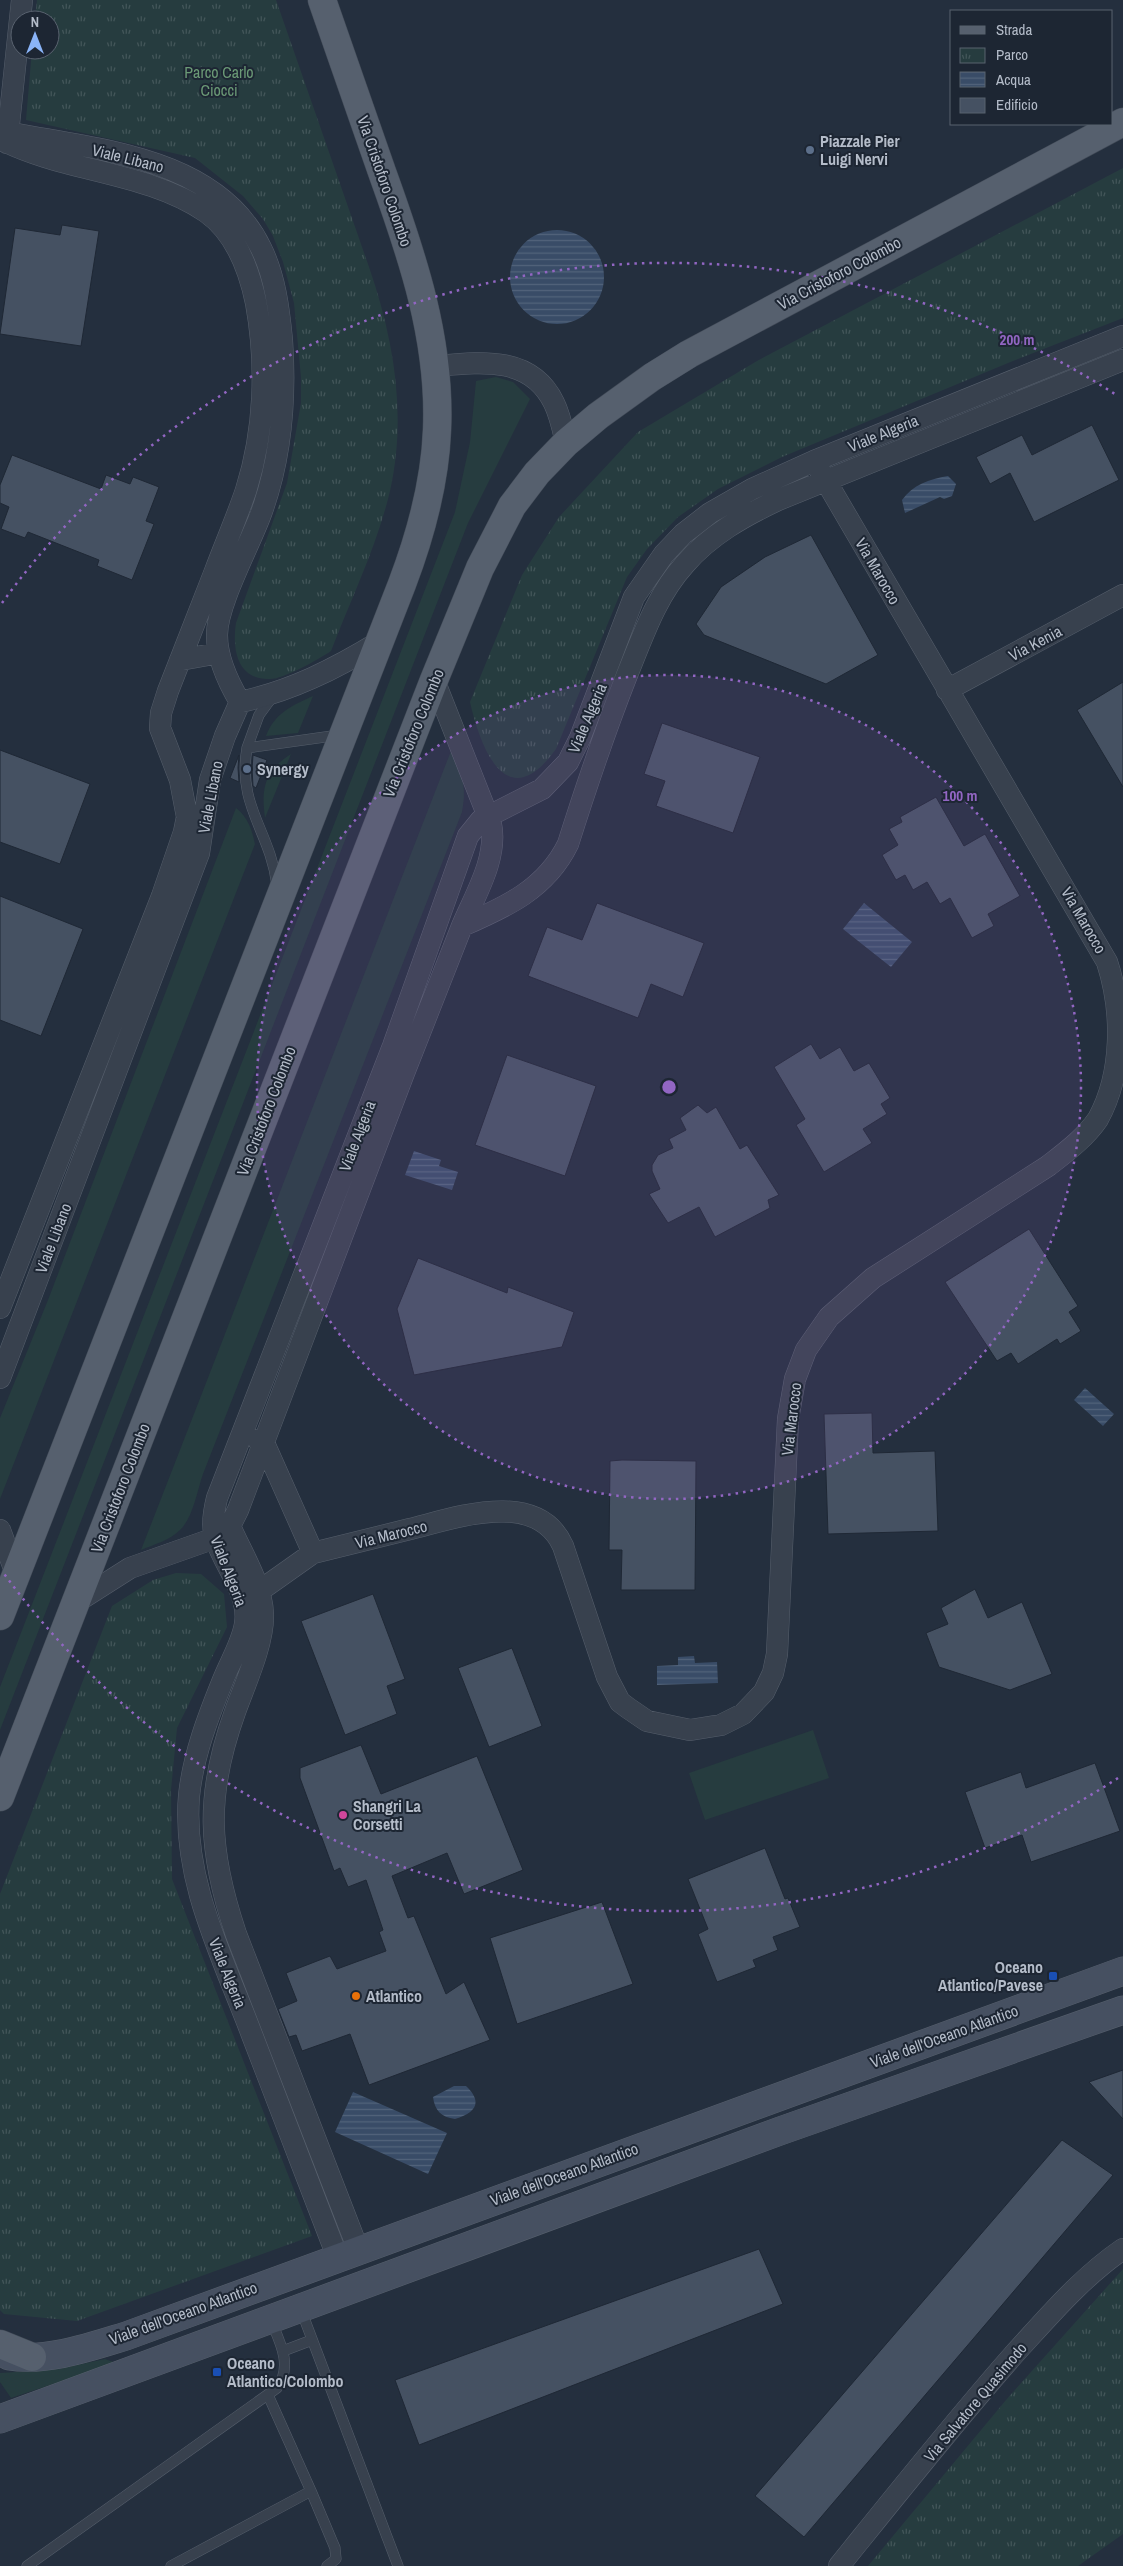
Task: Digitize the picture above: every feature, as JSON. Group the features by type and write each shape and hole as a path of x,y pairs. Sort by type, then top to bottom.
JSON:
{"main road":[{"name":"Via Cristoforo Colombo","path":"0,1616 379,642 409,564 427,508 437,430 436,366 431,333 409,248 322,0"},
{"name":"Via Cristoforo Colombo","path":"0,1797 434,680 480,568 503,521 529,483 566,443 628,394 689,354 1123,122"},
{"name":"Viale dell'Oceano Atlantico","path":"0,2354 32,2357 72,2350 126,2336 348,2253 1123,1971"},
{"name":"Viale dell'Oceano Atlantico","path":"8,2411 301,2309 780,2131 1123,2010"},
{"path":"0,2344 32,2357"}],"street":[{"path":"4,137 22,0"},
{"name":"Viale Libano","path":"0,1378 7,1336 108,1096 155,941 186,824 182,789 163,739 160,723 164,703 246,490 258,436 263,388 259,322 250,280 239,250 216,220 188,202 161,191 25,150 4,137"},
{"name":"Viale Libano","path":"0,1308 87,1086 155,941 195,867 214,769 240,702 228,680 219,653 217,633 221,612 254,532 271,478 281,429 285,388 280,320 271,276 261,248 238,215 212,193 186,177 152,162 4,137"},
{"name":"Viale Algeria","path":"222,1532 264,1443 394,1069 410,999 468,836 475,825 488,816 530,796 561,771 580,738 627,612 644,580 664,554 683,534 725,503 814,461 1123,336"},
{"name":"Viale Algeria","path":"348,2253 251,1972 228,1911 214,1848 215,1784 222,1750 262,1628 262,1606 251,1597 214,1517 217,1498 242,1432 394,1069 430,1006 462,926 522,898 550,873 568,844 588,782 648,621 673,578 709,541 761,509 826,480 1123,360"},
{"path":"436,366 484,361 505,365 530,375 545,388 555,404 566,443"},
{"path":"263,388 285,388"},
{"name":"Via Marocco","path":"314,1553 469,1515 505,1511 526,1515 549,1526 560,1538 607,1677 620,1702 647,1721 690,1730 712,1728 743,1714 764,1692 773,1673 777,1654 788,1419 795,1379 812,1339 837,1309 872,1278 1040,1172 1073,1147 1102,1113 1116,1084 1119,1070 1122,1014 1116,984 1107,962 814,461"},
{"name":"Via Kenia","path":"947,690 1123,595"},
{"path":"627,612 648,621"},
{"path":"240,702 276,694 334,668 379,642"},
{"path":"180,660 219,653"},
{"path":"434,680 488,816 494,838 492,852 462,926"},
{"path":"561,771 588,782"},
{"path":"410,999 430,1006"},
{"path":"87,1086 108,1096"},
{"path":"71,1128 92,1136"},
{"path":"242,1432 264,1443 314,1553 251,1597"},
{"path":"0,1530 16,1574"},
{"path":"75,1603 120,1574 143,1562 222,1532"},
{"name":"Viale Algeria","path":"251,1597 245,1624 200,1745 191,1784 188,1809 190,1849 199,1893 231,1980 348,2253"},
{"path":"231,1980 251,1972"},
{"name":"Via Salvatore Quasimodo","path":"839,2566 968,2407 1025,2343 1069,2295 1123,2249"}],"lane":[{"path":"276,694 259,714 247,748 244,774 248,802 270,852 278,898"},
{"path":"247,748 343,734"},
{"path":"301,2309 398,2566"},
{"path":"28,2566 268,2395 283,2380 285,2370 283,2351 270,2320"},
{"path":"283,2351 312,2340"},
{"path":"268,2395 335,2548 336,2559 327,2566"},
{"path":"171,2566 311,2491"}],"green space":[{"name":"Parco Carlo Ciocci","path":"37,0 276,0 378,294 391,350 397,406 395,463 385,512 331,651 284,676 270,679 259,678 250,674 239,661 235,643 236,623 287,483 301,403 301,377 294,303 283,262 273,236 263,219 243,196 195,158 26,120 31,60 60,60 60,10 36,10"},
{"path":"1123,168 1123,318 1008,363 782,457 718,489 678,517 647,549 627,577 556,749 539,768 523,777 510,777 499,769 489,756 481,739 470,702 522,575 559,517 638,432 757,361"},
{"path":"496,377 513,382 530,399 468,523 0,1730 0,1687 455,512 470,442 476,381"},
{"path":"313,696 298,733 266,736 279,716 291,707"},
{"path":"451,751 463,780 462,812 203,1474 188,1519 176,1534 141,1550 373,951"},
{"path":"291,754 265,818 264,789 266,781 275,767"},
{"path":"236,808 244,815 249,824 255,844 0,1499 0,1418 48,1300"},
{"path":"176,1573 201,1574 224,1594 227,1627 177,1728 171,1790 172,1879 312,2236 77,2321 4,2314 0,2310 0,1894 112,1606 153,1580"},
{"path":"813,1730 829,1778 705,1820 689,1773"},
{"path":"1123,2269 1123,2534 1078,2566 868,2566 1006,2400"},
{"path":"105,2359 116,2363 11,2398 0,2382 0,2373 59,2369"}],"water":[{"path":"557,230 575,233 590,244 601,259 604,277 601,295 590,310 575,321 557,324 539,321 524,310 513,295 510,277 513,259 524,244 539,233"},
{"path":"948,476 956,484 952,496 944,499 940,497 905,513 902,500 911,490 928,481"},
{"path":"864,903 912,942 891,967 843,929"},
{"path":"414,1151 441,1160 439,1166 458,1172 452,1190 405,1175"},
{"path":"1085,1388 1114,1414 1103,1426 1074,1400"},
{"path":"694,1656 695,1663 717,1662 718,1683 657,1685 657,1666 678,1665 678,1657"},
{"path":"454,2086 466,2086 476,2102 468,2114 455,2119 442,2115 437,2110 433,2097"},
{"path":"353,2092 447,2133 428,2174 335,2132"}],"building":[{"path":"62,225 99,231 81,346 0,334 15,228 60,235"},
{"path":"1092,425 1119,480 1034,522 1010,473 990,484 976,457 1022,435 1032,455"},
{"path":"12,455 101,489 106,475 130,484 133,477 159,487 146,521 154,524 132,580 97,566 99,560 28,532 25,538 1,529 9,507 0,503 0,485"},
{"path":"811,535 878,655 826,684 704,635 696,624 721,587 765,557"},
{"path":"1123,682 1123,787 1077,710"},
{"path":"662,723 760,757 733,833 656,806 665,781 644,774"},
{"path":"0,750 90,784 60,864 0,842"},
{"path":"239,755 238,768 239,782 230,778"},
{"path":"253,755 267,760 256,788 253,786"},
{"path":"936,797 964,846 985,834 1020,896 988,914 994,926 972,938 950,898 940,904 927,882 913,890 905,875 896,880 882,855 898,845 889,829 902,822 900,817"},
{"path":"0,896 83,929 41,1036 0,1020"},
{"path":"597,903 704,943 683,997 651,984 638,1018 528,976 547,927 582,940"},
{"path":"811,1044 820,1059 840,1047 854,1071 869,1063 890,1098 881,1104 887,1114 863,1129 872,1143 824,1172 796,1125 805,1119 774,1067"},
{"path":"507,1055 596,1086 565,1176 475,1145"},
{"path":"698,1105 707,1113 716,1107 740,1149 747,1145 779,1195 768,1200 770,1208 715,1237 699,1207 668,1223 649,1194 660,1189 652,1171 652,1165 658,1155 673,1148 669,1139 686,1130 680,1118"},
{"path":"1029,1229 1078,1306 1069,1312 1081,1331 1060,1344 1057,1339 1018,1364 1011,1353 997,1361 945,1282"},
{"path":"418,1258 507,1293 508,1287 574,1312 562,1347 414,1375 397,1309"},
{"path":"872,1413 873,1453 935,1451 938,1531 828,1534 824,1414"},
{"path":"610,1461 696,1461 695,1590 621,1590 622,1550 609,1550"},
{"path":"975,1589 988,1618 1022,1602 1052,1674 1010,1690 939,1667 926,1633 948,1624 941,1608"},
{"path":"373,1594 405,1679 387,1686 397,1714 345,1735 301,1621"},
{"path":"512,1648 542,1726 489,1747 458,1668"},
{"path":"361,1745 381,1794 477,1756 523,1870 464,1894 447,1853 392,1876 408,1918 414,1916 446,1994 464,1982 490,2040 369,2085 350,2034 302,2051 296,2035 289,2037 278,2009 297,2001 286,1973 330,1956 337,1969 386,1951 379,1932 383,1930 366,1880 348,1887 340,1868 334,1871 300,1778 300,1768"},
{"path":"1095,1763 1120,1831 1031,1862 1022,1835 985,1848 965,1792 1021,1772 1026,1788"},
{"path":"765,1848 785,1899 788,1898 800,1927 773,1937 778,1950 753,1960 756,1967 717,1982 698,1934 708,1929 688,1879"},
{"path":"602,1902 633,1984 517,2024 490,1938"},
{"path":"1123,2070 1123,2119 1089,2082"},
{"path":"1062,2140 1113,2175 804,2537 755,2496"},
{"path":"759,2249 783,2304 419,2445 395,2380"}],"place":[{"name":"Piazzale Pier Luigi Nervi","path":"810,150"},
{"name":"Synergy","path":"247,769"},
{"name":"Shangri La Corsetti","path":"343,1815"},
{"name":"Oceano Atlantico/Pavese","path":"1053,1976"},
{"name":"Atlantico","path":"356,1996"},
{"name":"Oceano Atlantico/Colombo","path":"217,2372"}]}
